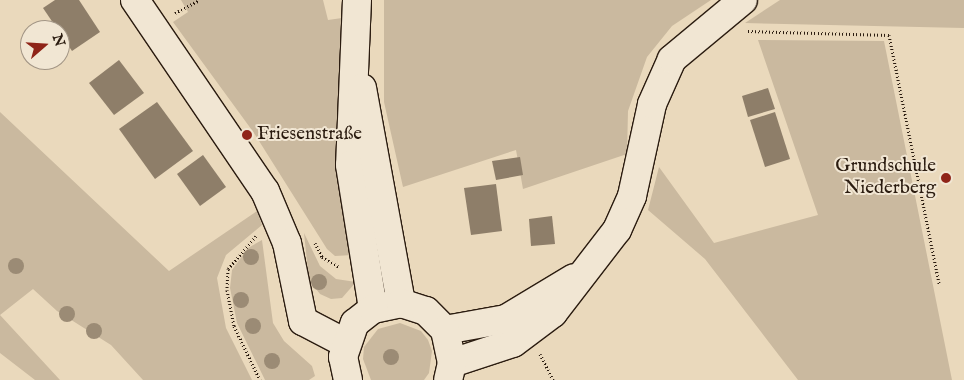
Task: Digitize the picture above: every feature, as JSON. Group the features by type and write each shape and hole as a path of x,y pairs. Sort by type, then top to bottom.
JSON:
{"street":[{"path":"135,0 272,203 287,243 303,321 345,343"},
{"path":"357,0 350,165 373,309"},
{"path":"348,380 345,343 355,323 373,309 401,303 426,311 446,330 450,372 513,343 553,313 617,230 632,196 652,104 672,59 736,4"},
{"path":"354,52 377,153 401,303"},
{"path":"446,330 506,319 580,276"}],"path":[{"path":"736,4 743,30 889,35 939,284"},
{"path":"260,380 234,326 227,290 228,269 244,246 262,233"}],"shaded area":[{"path":"181,0 323,0 328,20 342,18 353,255 335,256 327,249 254,133 173,22 188,12"},
{"path":"384,0 711,0 672,26 647,57 628,111 627,154 523,189 516,150 403,187 384,102"},
{"path":"780,0 964,0 964,28 745,23"},
{"path":"758,40 884,41 952,380 798,380 705,259 648,210 659,167 714,243 818,215"},
{"path":"0,112 169,271 257,211 262,225 226,255 217,278 226,328 252,380 143,380 111,345 57,311 33,289 0,315"},
{"path":"304,233 320,266 336,279 356,282 342,298 331,299 320,294 309,280"},
{"path":"262,240 273,323 284,341 312,366 315,376 309,380 265,380 237,323 230,288 232,270 248,248"},
{"path":"0,315 60,380 35,380 0,353"},
{"path":"400,323 421,331 428,340 432,351 429,373 424,380 371,380 363,359 364,347 378,329"}],"building":[{"path":"55,0 79,0 100,32 72,51 70,48 70,20 51,20 43,8"},
{"path":"119,60 144,93 114,115 89,83"},
{"path":"768,88 775,109 748,117 742,96"},
{"path":"157,102 193,151 155,179 119,129"},
{"path":"775,112 790,159 765,167 750,120"},
{"path":"203,155 226,187 200,206 177,174"},
{"path":"520,157 523,175 496,180 492,161"},
{"path":"496,184 502,231 471,235 464,188"},
{"path":"552,216 555,244 531,246 529,219"}],"place":[{"name":"Friesenstraße","path":"247,135"},
{"name":"Grundschule Niederberg","path":"946,178"}]}
